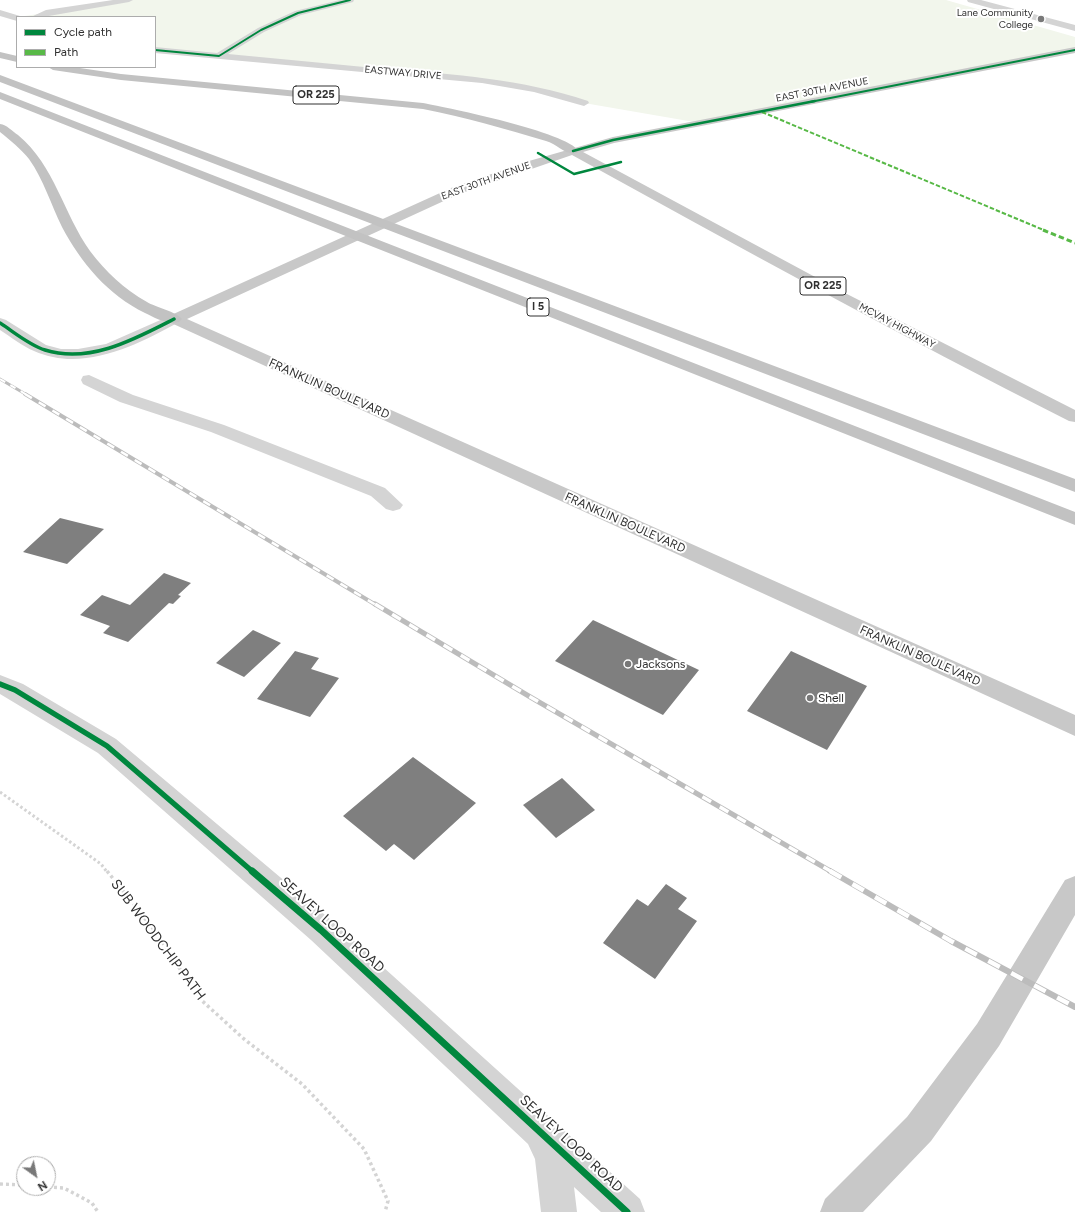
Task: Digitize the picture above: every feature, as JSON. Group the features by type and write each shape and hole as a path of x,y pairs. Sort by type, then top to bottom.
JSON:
{"highway":[{"path":"0,55 16,59"},
{"name":"OR 225","path":"60,68 121,77 423,106 461,113 554,140 573,151"},
{"name":"I 5","path":"0,78 1075,486"},
{"name":"I 5","path":"0,95 1075,519"},
{"path":"0,127 33,157 54,194 74,236 100,274 124,295 156,313 174,319"}],"main road":[{"name":"EAST 30TH AVENUE","path":"174,319 455,191 504,173 573,151 613,140 1075,50"},
{"name":"MCVAY HIGHWAY","path":"573,151 838,295 1075,417"},
{"name":"FRANKLIN BOULEVARD","path":"174,319 1075,726"},
{"path":"838,1212 919,1128 988,1035 1075,889"}],"street":[{"path":"38,16 46,13 129,0"},
{"path":"219,56 261,30 298,13 350,0"},
{"path":"971,0 1075,28"},
{"path":"0,13 16,18"},
{"name":"EASTWAY DRIVE","path":"156,50 468,78 518,86 572,98 584,103"},
{"path":"0,324 45,350 72,355 110,348 147,333 174,319"},
{"path":"89,380 103,389 194,421 378,492 393,505"},
{"name":"SEAVEY LOOP ROAD","path":"0,684 15,690 107,746 321,930 627,1212"},
{"path":"540,1131 552,1158 559,1212"}],"path":[{"path":"0,1184 16,1185"},
{"path":"56,1188 64,1188 92,1203 98,1212"}],"shaded area":[{"path":"132,0 946,0 1075,37 1075,50 700,123 584,103 518,86 156,49 156,16 25,16"}],"building":[{"path":"60,518 104,529 67,564 23,552"},
{"path":"164,573 191,583 178,595 181,596 173,604 169,603 128,642 103,633 110,626 80,615 102,595 130,605"},
{"path":"593,620 699,670 663,715 555,661"},
{"path":"253,630 281,643 244,677 216,663"},
{"path":"295,651 319,658 311,669 339,678 310,717 257,699"},
{"path":"791,651 867,686 827,750 747,711"},
{"path":"413,757 476,803 414,860 394,844 386,851 343,816"},
{"path":"562,778 595,810 556,838 523,805"},
{"path":"666,884 687,898 678,909 697,921 655,979 603,943 637,899 648,906"}],"railway":[{"path":"0,379 27,395"},
{"path":"25,394 376,605"},
{"path":"375,604 532,698 832,872"},
{"path":"830,871 951,941 1075,1007"}],"marked path":[{"path":"762,112 1075,243"}],"cycle path":[{"path":"156,50 219,56 261,30 298,13 350,0"},
{"path":"573,151 613,140 1075,50"},
{"path":"538,153 574,174 621,162"},
{"path":"0,323 28,342 45,350 61,354 78,354 95,352 112,347 144,334 174,319"},
{"path":"0,684 15,690 107,746 321,930 627,1212"}],"place":[{"name":"Lane Community College","path":"1041,19"},
{"name":"Jacksons","path":"628,664"},
{"name":"Shell","path":"810,698"}]}
